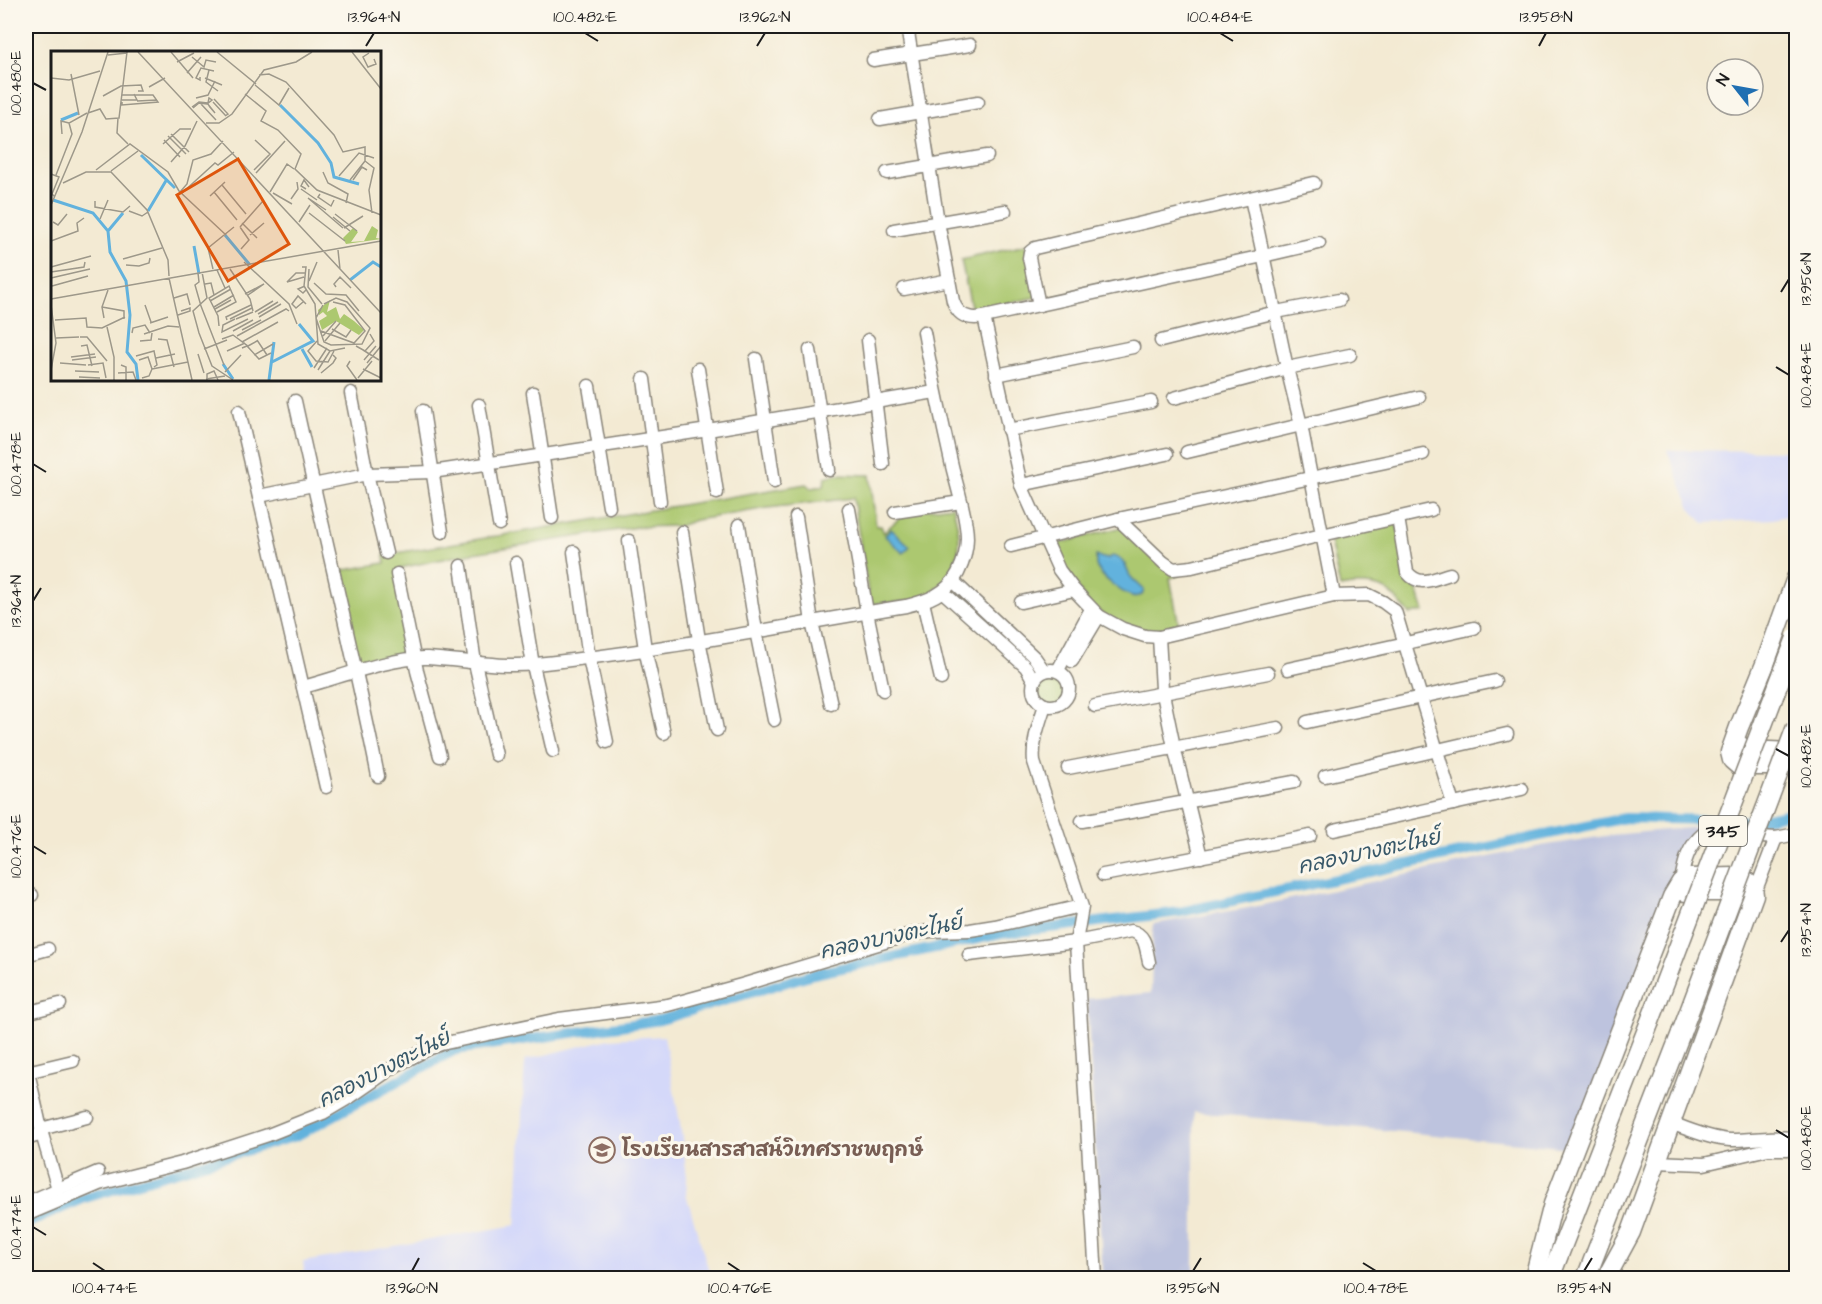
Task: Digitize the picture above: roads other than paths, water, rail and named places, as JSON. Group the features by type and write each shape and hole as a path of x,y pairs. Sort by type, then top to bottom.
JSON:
{"main road":[{"path":"1797,578 1730,753 1732,760 1739,766 1797,766"},
{"name":"345","path":"1550,1278 1797,638"},
{"path":"1739,727 1740,743 1746,750 1797,752"},
{"name":"345","path":"1586,1278 1797,727"},
{"path":"1534,1278 1553,1204 1677,890 1690,878 1735,877 1751,884 1754,887 1754,895 1631,1232 1606,1278"},
{"path":"1677,890 1728,892 1745,896 1748,901 1747,915"},
{"path":"1567,1171 1563,1192 1567,1199 1575,1198 1589,1181"},
{"path":"1612,1212 1614,1222 1619,1229 1628,1227 1634,1222"}],"street":[{"path":"907,26 949,280 956,309 962,315 972,319 984,317 1319,243"},
{"path":"873,60 911,56 970,45"},
{"path":"880,118 978,102"},
{"path":"887,173 987,156"},
{"path":"1039,305 1029,258 1030,252 1035,248 1314,183"},
{"path":"1251,198 1301,425 1334,596"},
{"path":"894,230 1005,211"},
{"path":"904,289 949,280"},
{"path":"1161,341 1276,312 1339,300"},
{"path":"984,317 1021,484 1059,570 1095,613 1123,629 1145,636 1159,637 1334,596 1370,595 1395,611 1453,804"},
{"path":"303,687 414,659 533,664 589,658 923,602 943,592 959,572 965,554 967,537 924,332"},
{"path":"868,340 883,464"},
{"path":"996,375 1133,347"},
{"path":"810,350 830,470"},
{"path":"1174,398 1287,368 1350,355"},
{"path":"756,358 774,482"},
{"path":"698,369 717,493"},
{"path":"644,379 660,501"},
{"path":"589,386 609,507"},
{"path":"259,496 367,474 432,472 708,430 935,392"},
{"path":"351,393 386,554"},
{"path":"533,393 552,518"},
{"path":"1187,452 1419,397"},
{"path":"295,401 357,672 378,776"},
{"path":"1008,430 1151,402"},
{"path":"478,405 499,524"},
{"path":"239,411 326,787"},
{"path":"423,411 442,532"},
{"path":"1011,546 1118,519 1423,453"},
{"path":"1021,484 1167,454"},
{"path":"895,512 961,502"},
{"path":"849,509 883,690"},
{"path":"1118,519 1173,569 1191,567 1431,510"},
{"path":"796,517 812,622 831,704"},
{"path":"1398,518 1407,572 1411,577 1422,582 1450,574"},
{"path":"739,525 756,631 774,720"},
{"path":"682,532 699,640 717,730"},
{"path":"628,541 645,649 664,733"},
{"path":"574,552 589,658 607,742"},
{"path":"516,563 533,664 553,751"},
{"path":"461,566 476,663 496,755"},
{"path":"397,574 414,659 440,756"},
{"path":"953,581 1013,647 1034,681 1035,695 1045,705 1059,704 1068,694 1068,680 1061,672 1044,671 1034,681"},
{"path":"1021,602 1074,590"},
{"path":"943,592 1013,647 1035,658 1044,671"},
{"path":"923,602 941,679"},
{"path":"1061,672 1095,613"},
{"path":"1288,669 1474,628"},
{"path":"1159,637 1163,693 1202,857"},
{"path":"1095,706 1268,673"},
{"path":"1307,722 1495,681"},
{"path":"1045,705 1034,742 1034,762 1081,910 1077,939 1096,1278"},
{"path":"1068,768 1278,728"},
{"path":"1324,776 1508,734"},
{"path":"1082,821 1294,782"},
{"path":"1335,830 1522,789"},
{"path":"1677,890 1687,855 1695,841 1704,833 1776,837 1797,834"},
{"path":"1103,875 1310,836"},
{"path":"1754,895 1776,837"},
{"path":"26,1215 99,1184 182,1163 268,1135 323,1113 395,1066 428,1049 453,1041 559,1019 668,1005 908,935 930,931 994,927 1081,910"},
{"path":"969,955 1136,931 1144,940 1149,962"},
{"path":"26,955 48,949"},
{"path":"26,1012 60,1004"},
{"path":"58,1189 27,1073 74,1061"},
{"path":"26,1138 87,1117"},
{"path":"1670,1123 1729,1140 1781,1136 1797,1138"},
{"path":"1729,1140 1729,1157"},
{"path":"1656,1162 1704,1164 1768,1149 1797,1149"},
{"path":"26,1203 98,1172"}],"water":[{"path":"891,529 910,546 903,553 885,536"},
{"path":"1096,556 1107,559 1112,556 1122,560 1130,576 1144,590 1142,595 1128,595 1111,583 1098,569"}],"waterway":[{"name":"คลองบางตะไนย์","path":"26,1224 85,1198 296,1136 455,1050 660,1020 813,974 1000,934 1180,912 1625,818 1751,821 1796,812"}],"place":[{"name":"โรงเรียนสารสาสน์วิเทศราชพฤกษ์","path":"602,1150"}]}
